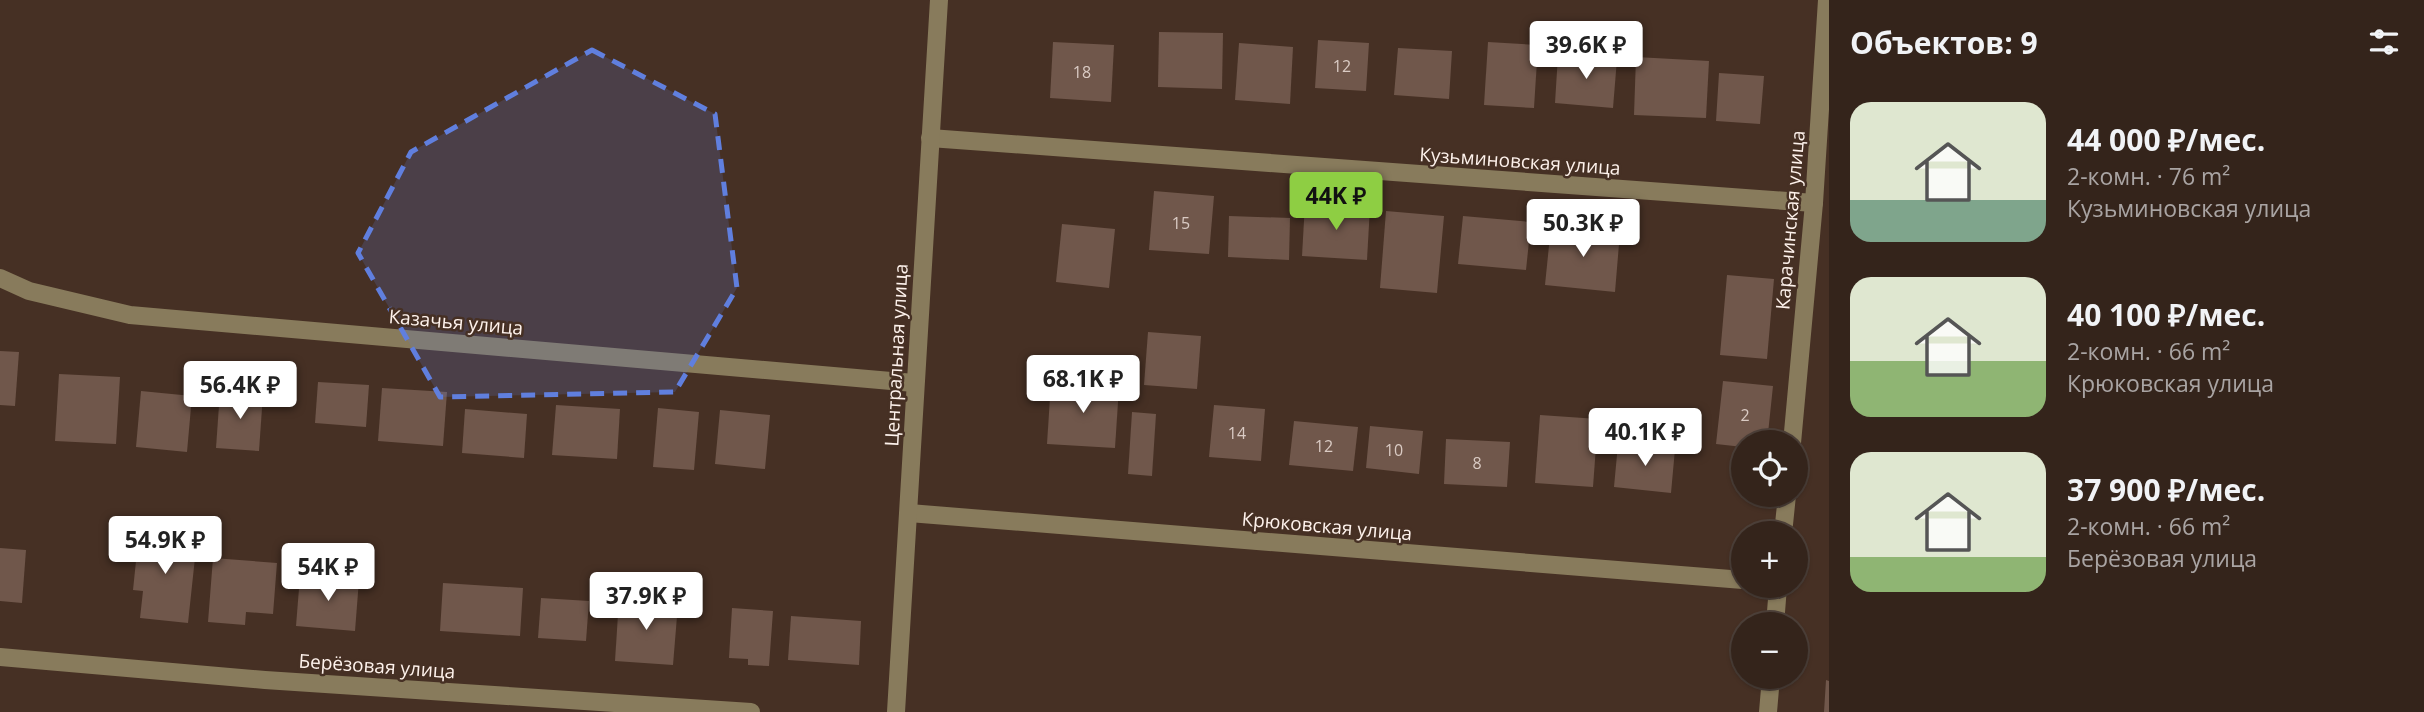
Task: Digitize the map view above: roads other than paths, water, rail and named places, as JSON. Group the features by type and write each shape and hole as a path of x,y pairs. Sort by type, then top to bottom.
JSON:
{"street":[{"name":"Центральная улица","path":"896,712 939,0"},
{"name":"Карачинская улица","path":"1793,430 1814,204 1826,0"},
{"name":"Кузьминовская улица","path":"930,138 1814,204"},
{"name":"Казачья улица","path":"0,278 29,291 130,315 914,383"},
{"name":"Крюковская улица","path":"909,513 1731,579"},
{"name":"Берёзовая улица","path":"0,657 265,680 751,712"},
{"path":"1768,712 1770,689"}]}
